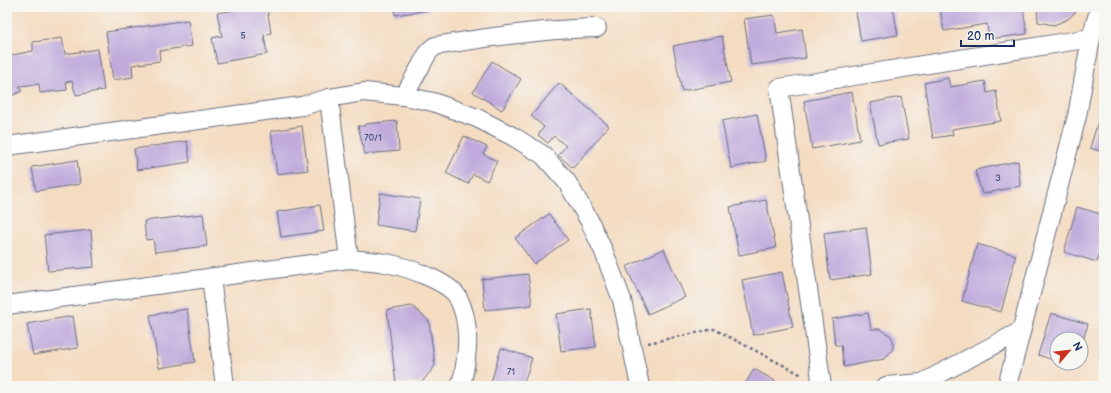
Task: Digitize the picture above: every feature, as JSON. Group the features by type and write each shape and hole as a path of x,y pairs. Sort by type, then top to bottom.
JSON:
{"street":[{"path":"1007,386 1077,116 1091,38 1100,7"},
{"path":"404,96 429,51 435,46 530,32 571,28 597,28"},
{"path":"822,386 779,88 1091,38"},
{"path":"7,146 302,106 329,98 364,92 404,96 433,102 477,118 514,137 543,155 567,182 589,220 622,300 640,386"},
{"path":"329,98 349,259"},
{"path":"7,304 349,259 387,263 415,271 440,282 456,295 463,310 468,332 463,380 460,386"},
{"path":"211,278 225,386"},
{"path":"886,386 922,383 1022,331"}],"path":[{"path":"632,346 714,329 822,386"}],"building":[{"path":"251,7 267,7 271,33 264,35 267,54 217,63 212,38 222,36 217,13"},
{"path":"305,7 326,7 326,8 305,12"},
{"path":"394,7 429,7 430,10 395,15"},
{"path":"855,7 893,7 898,35 861,41"},
{"path":"940,7 1023,7 1027,34 989,39 987,24 944,31"},
{"path":"1037,7 1080,8 1068,19 1054,25 1038,22"},
{"path":"774,15 777,33 802,29 806,58 751,65 744,19"},
{"path":"188,20 192,46 159,51 160,61 132,65 133,77 113,80 106,32"},
{"path":"722,36 731,82 682,91 673,46"},
{"path":"62,38 65,54 98,49 104,90 76,95 72,81 66,82 67,90 40,93 39,84 19,86 22,91 7,98 7,56 33,51 33,42"},
{"path":"492,61 521,79 502,110 473,92"},
{"path":"948,78 950,87 985,81 987,93 996,91 1001,121 952,129 953,135 933,138 924,83"},
{"path":"559,83 609,126 573,168 558,155 566,146 554,136 548,143 538,135 544,127 531,116"},
{"path":"852,92 860,140 812,149 804,101"},
{"path":"901,97 909,139 878,144 870,103"},
{"path":"1103,105 1104,106 1104,152 1090,148"},
{"path":"757,114 766,161 731,168 722,121"},
{"path":"397,121 399,151 365,154 358,126"},
{"path":"302,126 308,170 277,174 271,131"},
{"path":"464,136 487,147 483,154 497,161 487,181 473,174 468,184 446,173"},
{"path":"187,141 190,162 137,170 134,149"},
{"path":"77,160 80,184 36,191 32,167"},
{"path":"1018,161 1020,186 982,194 975,170"},
{"path":"380,193 420,199 415,231 376,225"},
{"path":"766,200 776,248 739,255 730,207"},
{"path":"320,205 324,231 281,237 277,212"},
{"path":"1077,207 1104,215 1104,239 1097,262 1064,252"},
{"path":"203,214 207,246 155,252 153,239 146,240 144,221"},
{"path":"549,214 568,240 534,264 515,238"},
{"path":"866,227 872,274 830,280 824,233"},
{"path":"91,230 94,267 48,271 44,235"},
{"path":"977,244 1016,255 1001,312 962,301"},
{"path":"664,249 685,297 648,314 626,267"},
{"path":"782,272 793,327 753,335 742,280"},
{"path":"528,274 532,305 485,310 482,279"},
{"path":"412,306 429,321 435,366 422,382 396,384 387,310"},
{"path":"187,309 195,362 159,368 150,315"},
{"path":"591,309 596,347 561,351 556,314"},
{"path":"868,313 871,329 880,329 891,336 893,341 893,349 884,359 844,367 841,345 835,345 832,319"},
{"path":"1051,313 1088,324 1086,331 1049,331 1049,358 1038,355"},
{"path":"73,316 78,348 33,355 27,324"},
{"path":"501,348 532,358 523,386 490,386"},
{"path":"754,369 784,386 744,386"}]}
